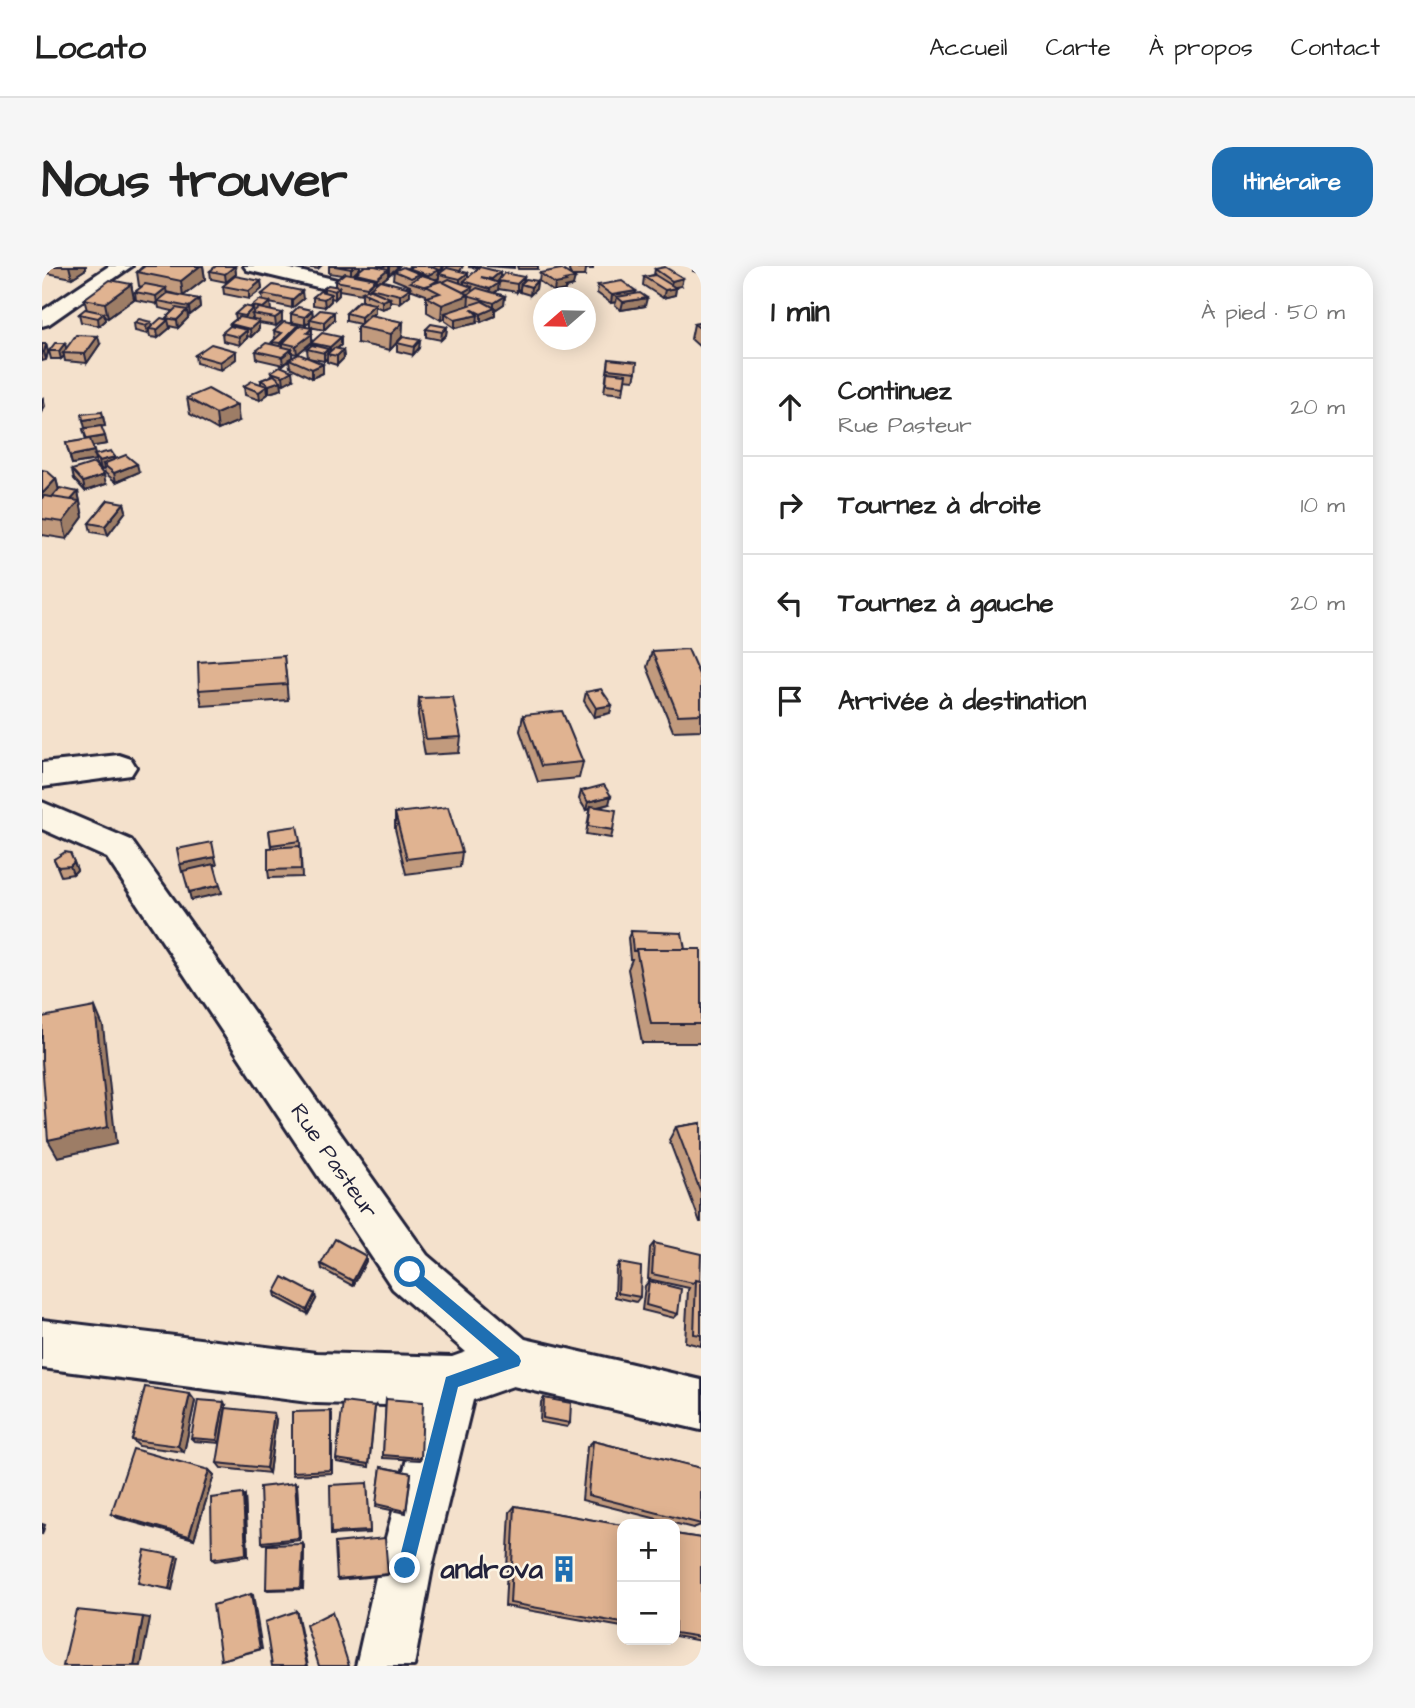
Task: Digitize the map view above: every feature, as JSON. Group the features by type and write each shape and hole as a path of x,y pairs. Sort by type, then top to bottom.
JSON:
{"street":[{"path":"42,320 122,266"},
{"path":"254,266 334,285"},
{"path":"42,775 119,768"},
{"name":"Rue Pasteur","path":"42,815 119,849 410,1272 513,1361 701,1405"},
{"path":"42,1344 316,1378 452,1382 513,1361"},
{"path":"385,1666 405,1568 452,1382"}],"building":[{"path":"145,266 200,266 181,281 137,272"},
{"path":"216,266 235,266 225,274 210,271"},
{"path":"365,266 388,269 377,278 356,273"},
{"path":"429,266 439,270 428,275 408,268"},
{"path":"403,267 420,274 411,278 394,271"},
{"path":"480,267 500,272 492,279 481,277 499,283 490,289 464,281"},
{"path":"665,267 683,278 672,281 655,269"},
{"path":"447,268 468,273 460,279 439,274"},
{"path":"561,269 575,278 555,284 540,273"},
{"path":"345,273 376,279 367,287 335,281"},
{"path":"504,273 524,277 517,284 498,281"},
{"path":"422,275 438,280 426,287 410,282"},
{"path":"655,275 676,288 665,290 644,277"},
{"path":"235,276 261,281 249,291 223,286"},
{"path":"449,279 472,287 463,292 443,282"},
{"path":"526,279 537,281 531,287 521,284"},
{"path":"110,280 131,284 105,303 84,299"},
{"path":"380,280 410,288 400,295 370,288"},
{"path":"441,281 469,295 442,305 427,297 440,293 426,286"},
{"path":"622,281 636,291 612,295 598,285"},
{"path":"145,284 166,288 156,296 135,292"},
{"path":"273,285 302,291 292,300 262,294"},
{"path":"328,285 339,287 335,291 324,288"},
{"path":"477,288 505,296 494,303 467,295"},
{"path":"369,289 390,298 382,301 362,292"},
{"path":"320,291 331,294 324,299 313,297"},
{"path":"168,293 199,299 189,307 158,301"},
{"path":"640,293 647,298 623,302 617,297"},
{"path":"259,300 270,302 263,308 252,306"},
{"path":"359,301 375,304 361,317 346,313"},
{"path":"482,301 495,308 481,314 471,309 478,315 455,320 445,313"},
{"path":"244,306 253,308 245,316 235,314"},
{"path":"298,307 312,310 305,317 291,314"},
{"path":"176,308 187,310 177,320 166,318"},
{"path":"259,308 282,313 275,318 252,314"},
{"path":"85,309 104,313 98,318 79,314"},
{"path":"320,310 334,312 324,322 310,319"},
{"path":"370,315 403,322 391,334 357,327"},
{"path":"239,317 259,321 250,329 230,324"},
{"path":"161,318 168,320 157,330 149,329"},
{"path":"139,319 151,322 146,326 134,323"},
{"path":"284,322 298,325 280,343 272,342 282,333 274,331"},
{"path":"431,324 447,327 442,332 426,329"},
{"path":"230,326 247,330 239,337 222,333"},
{"path":"300,326 312,328 307,333 312,334 296,346 283,343"},
{"path":"322,333 341,337 330,347 311,343"},
{"path":"76,335 98,336 85,354 63,353"},
{"path":"403,337 420,340 414,347 397,343"},
{"path":"55,343 65,343 59,351 49,351"},
{"path":"266,343 292,349 282,357 256,351"},
{"path":"211,344 236,351 220,362 195,355"},
{"path":"312,345 328,349 324,353 307,349"},
{"path":"334,348 343,350 337,356 327,354"},
{"path":"299,354 323,364 312,369 289,359"},
{"path":"609,359 637,362 636,372 608,369"},
{"path":"280,366 292,371 283,376 271,372"},
{"path":"607,372 626,374 624,386 606,384"},
{"path":"274,375 281,381 269,385 261,380"},
{"path":"252,381 267,386 259,392 244,386"},
{"path":"208,389 237,405 216,414 187,398"},
{"path":"102,412 103,417 83,420 82,414"},
{"path":"101,426 105,436 87,439 83,429"},
{"path":"90,439 94,451 70,456 66,443"},
{"path":"111,451 115,457 99,461 94,455"},
{"path":"126,455 137,464 114,473 103,464"},
{"path":"94,463 104,475 83,482 72,470"},
{"path":"42,470 56,479 42,494"},
{"path":"60,488 78,492 71,500 52,497"},
{"path":"44,496 79,501 63,522 42,519"},
{"path":"108,500 124,503 105,526 89,523"},
{"path":"688,649 701,679 701,714 678,715 652,651"},
{"path":"284,656 287,684 199,690 198,662"},
{"path":"601,689 612,705 596,708 586,692"},
{"path":"453,697 461,737 426,739 419,698"},
{"path":"562,711 583,762 541,766 523,715"},
{"path":"604,785 611,796 588,802 581,791"},
{"path":"591,806 616,810 613,830 588,826"},
{"path":"448,807 462,852 407,859 395,813"},
{"path":"297,826 300,841 271,845 269,830"},
{"path":"212,842 215,857 180,864 177,849"},
{"path":"300,846 301,869 268,870 268,848"},
{"path":"65,852 70,853 74,862 70,866 58,867 54,859"},
{"path":"214,864 220,885 189,892 183,871"},
{"path":"631,931 682,933 685,949 633,951"},
{"path":"636,949 701,949 701,1024 651,1024"},
{"path":"95,1007 108,1127 48,1140 42,1061 42,1017"},
{"path":"701,1123 701,1193 676,1127"},
{"path":"335,1239 366,1256 353,1281 321,1264"},
{"path":"654,1243 701,1254 700,1281 693,1283 652,1274"},
{"path":"619,1263 641,1267 640,1297 618,1293"},
{"path":"283,1277 315,1294 307,1310 275,1292"},
{"path":"696,1280 701,1281 701,1335 694,1334"},
{"path":"649,1281 681,1289 678,1314 646,1305"},
{"path":"145,1387 190,1394 178,1446 132,1440"},
{"path":"544,1398 571,1403 570,1423 543,1418"},
{"path":"386,1399 423,1402 421,1458 383,1455"},
{"path":"198,1400 224,1402 217,1440 191,1438"},
{"path":"343,1402 375,1406 369,1464 336,1459"},
{"path":"226,1408 274,1413 266,1468 217,1463"},
{"path":"331,1411 331,1470 292,1472 292,1412"},
{"path":"593,1441 701,1468 701,1524 588,1495"},
{"path":"133,1449 209,1470 189,1536 111,1514"},
{"path":"381,1467 411,1473 406,1511 376,1504"},
{"path":"295,1483 299,1538 262,1542 260,1487"},
{"path":"367,1483 370,1531 331,1533 330,1485"},
{"path":"243,1494 246,1554 212,1559 211,1498"},
{"name":"androva","path":"515,1506 617,1524 617,1622 510,1603"},
{"path":"680,1535 701,1538 701,1637 680,1634"},
{"path":"385,1538 388,1574 337,1579 335,1543"},
{"path":"303,1544 301,1588 266,1589 267,1545"},
{"path":"145,1550 176,1556 169,1589 138,1583"},
{"path":"251,1594 260,1649 221,1660 213,1605"},
{"path":"76,1610 143,1617 134,1666 63,1666"},
{"path":"296,1611 307,1666 272,1666 265,1622"},
{"path":"332,1612 349,1666 319,1666 306,1625"}],"place":[{"name":"androva","path":"564,1569"}],"route":[{"path":"405,1568 452,1382 513,1361 410,1272"}]}
